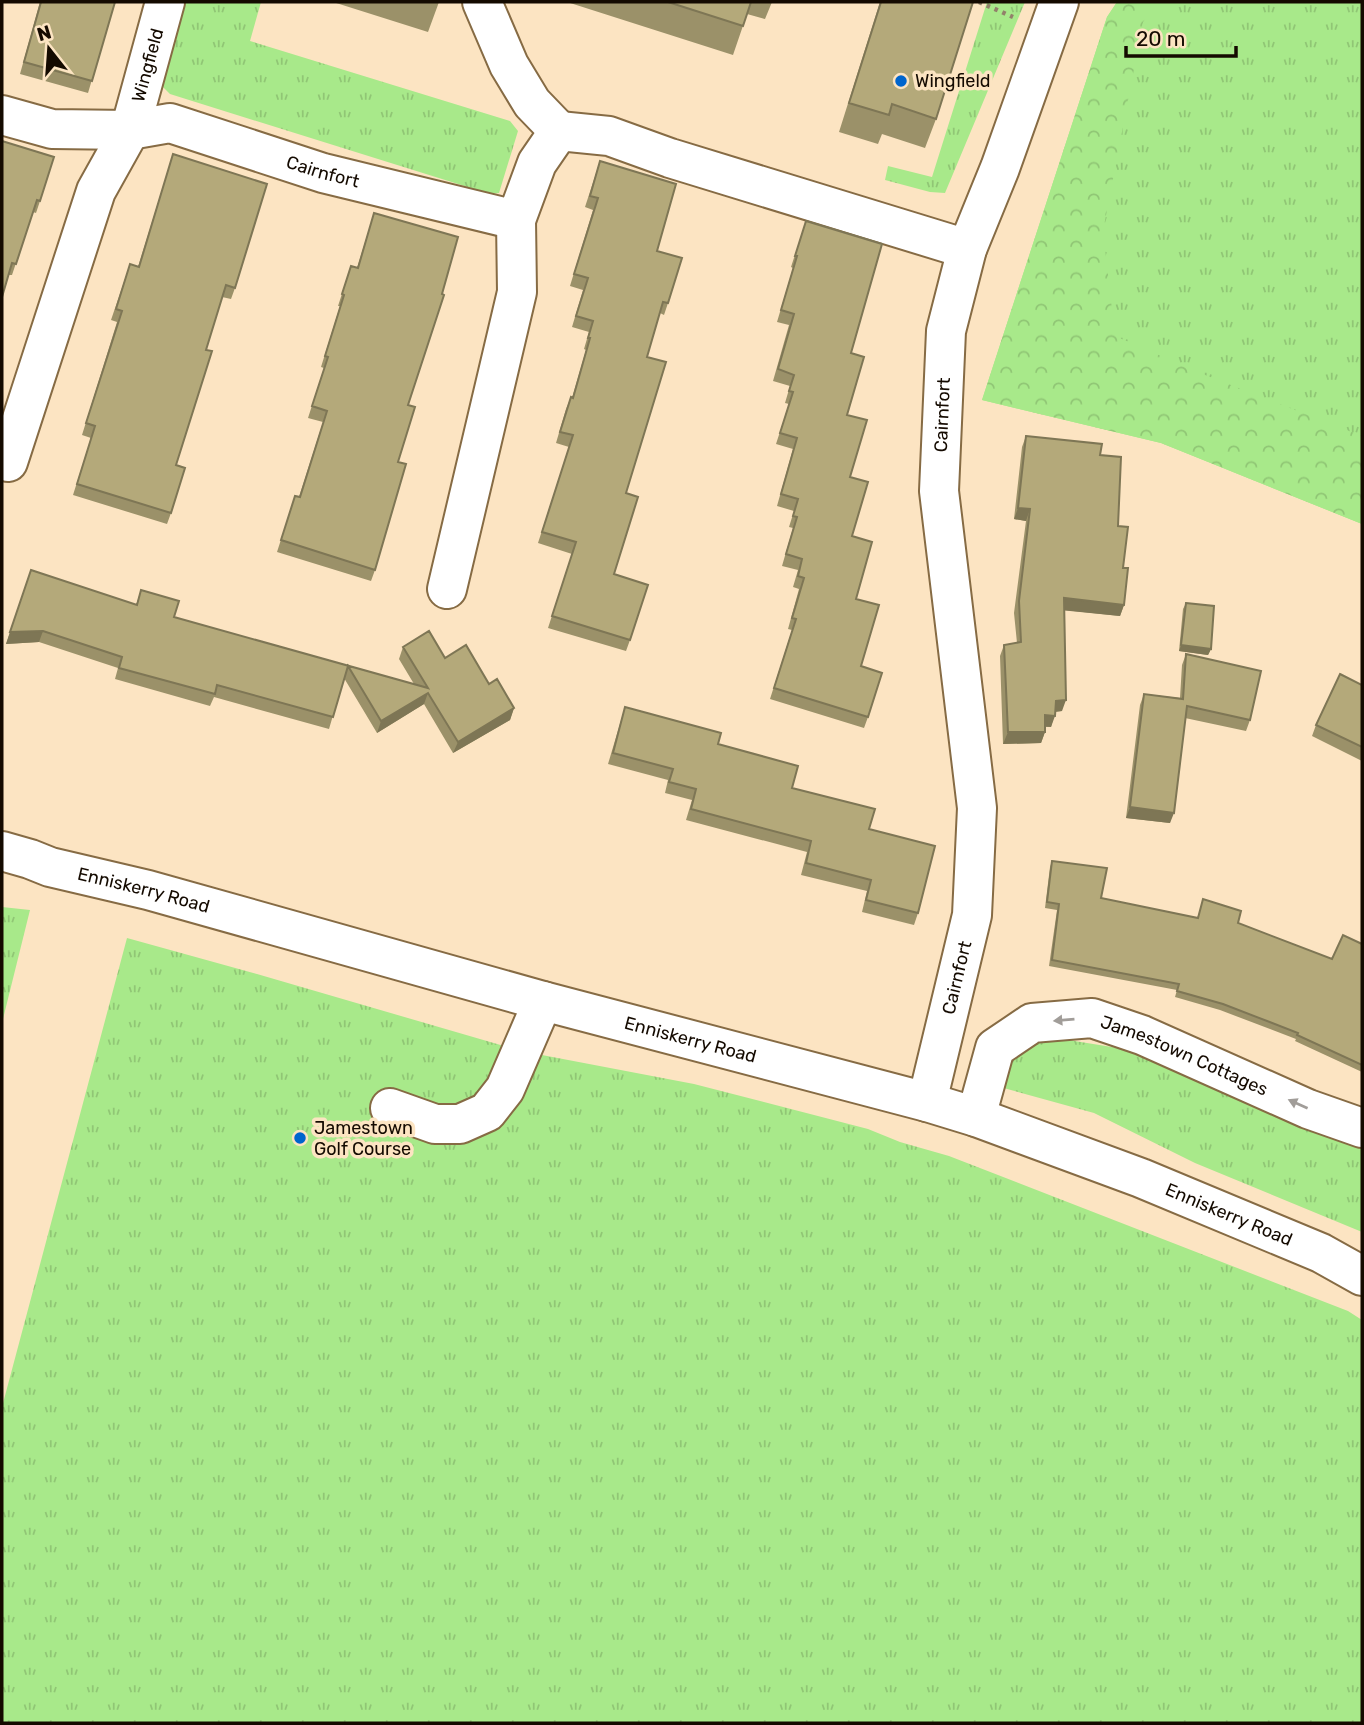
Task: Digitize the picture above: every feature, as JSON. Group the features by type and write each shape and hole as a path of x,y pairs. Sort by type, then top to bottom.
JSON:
{"street":[{"name":"Wingfield","path":"130,130 165,2"},
{"path":"482,2 509,65 533,103 559,131 610,136 670,158 967,250 1000,168 1059,2"},
{"name":"Cairnfort","path":"2,115 52,129 130,130 170,123 323,173 516,220"},
{"path":"8,462 96,191 130,130"},
{"path":"447,589 517,292 516,220 537,163 559,131"},
{"name":"Cairnfort","path":"928,1102 972,915 977,808 939,491 946,331 967,250"},
{"name":"Enniskerry Road","path":"2,851 50,867 148,890 543,1001 928,1102 1154,1183 1321,1253 1362,1276"},
{"path":"390,1108 435,1124 460,1124 487,1112 505,1089 543,1001"},
{"name":"Jamestown Cottages","path":"976,1117 995,1048 1032,1023 1092,1018 1142,1035 1308,1109 1362,1128"}],"green space":[{"path":"180,2 261,2 250,41 510,121 518,131 499,193 490,194 170,94 161,85"},
{"path":"987,2 1025,2 945,193 930,192 885,180 888,166 932,177"},
{"path":"1117,2 1362,2 1362,524 1161,443 982,400 1107,17"},
{"path":"1117,2 1159,2 1143,22 1103,231 1115,336 1200,373 1362,436 1362,524 1161,443 982,400 1107,17"},
{"path":"2,907 30,910 2,1023"},
{"path":"127,938 521,1051 694,1084 868,1129 900,1142 949,1156 1348,1311 1362,1320 1362,1723 2,1723 2,1407"},
{"path":"1056,1038 1118,1048 1236,1084 1362,1140 1362,1232 1195,1163 1094,1113 993,1085 1012,1049"}],"building":[{"path":"41,2 115,2 92,81 24,62"},
{"path":"668,2 751,2 743,26"},
{"name":"Wingfield","path":"881,2 973,2 936,119 892,104 889,115 849,103"},
{"path":"2,141 54,157 16,264 12,263 2,297"},
{"path":"173,154 267,184 235,288 226,285 206,350 212,351 176,465 185,468 171,513 77,484 95,426 86,423 122,311 116,309 130,264 139,267"},
{"path":"600,161 676,184 657,251 682,258 668,303 663,302 647,357 666,362 626,493 638,497 614,574 648,585 630,640 552,616 576,542 542,532 573,435 560,432 571,397 573,398 593,321 576,316 588,278 574,274 598,198 590,196"},
{"path":"374,213 458,237 442,294 444,295 408,405 415,407 398,462 406,464 375,570 281,540 295,496 300,497 327,411 312,406 328,357 325,356 344,295 342,294 351,266 358,268"},
{"path":"806,221 882,244 851,353 864,357 847,415 867,420 850,477 868,482 852,536 872,542 856,599 879,605 861,666 882,673 868,717 774,688 796,619 792,618 804,578 798,576 802,559 786,554 797,517 793,516 798,499 781,494 797,438 780,433 793,392 789,391 794,375 778,369 794,314 781,310"},
{"path":"1026,436 1102,444 1100,455 1121,457 1118,526 1128,527 1123,568 1128,568 1124,605 1064,598 1066,700 1056,701 1055,716 1045,715 1045,732 1008,732 1004,645 1021,642 1019,601 1030,509 1018,508"},
{"path":"31,570 137,605 141,590 179,601 174,617 428,688 403,647 429,631 445,658 466,645 489,684 497,679 514,708 458,742 428,693 381,721 348,666 333,717 217,685 215,694 119,668 122,657 43,631 10,632"},
{"path":"1186,603 1214,606 1211,649 1181,645"},
{"path":"1186,654 1261,671 1250,720 1187,706 1174,813 1130,807 1144,694 1183,699"},
{"path":"1340,674 1362,685 1362,747 1316,725"},
{"path":"625,707 721,733 718,744 798,766 792,788 875,809 869,829 935,846 918,913 866,900 871,880 806,863 811,841 691,809 696,789 669,782 673,769 613,753"},
{"path":"1052,861 1107,868 1101,898 1198,918 1203,899 1241,911 1238,923 1332,959 1343,935 1362,944 1362,1065 1297,1035 1298,1033 1223,1004 1177,991 1179,984 1052,960 1059,904 1047,902"}],"place":[{"name":"Wingfield","path":"901,81"},
{"name":"Jamestown Golf Course","path":"300,1138"}]}
